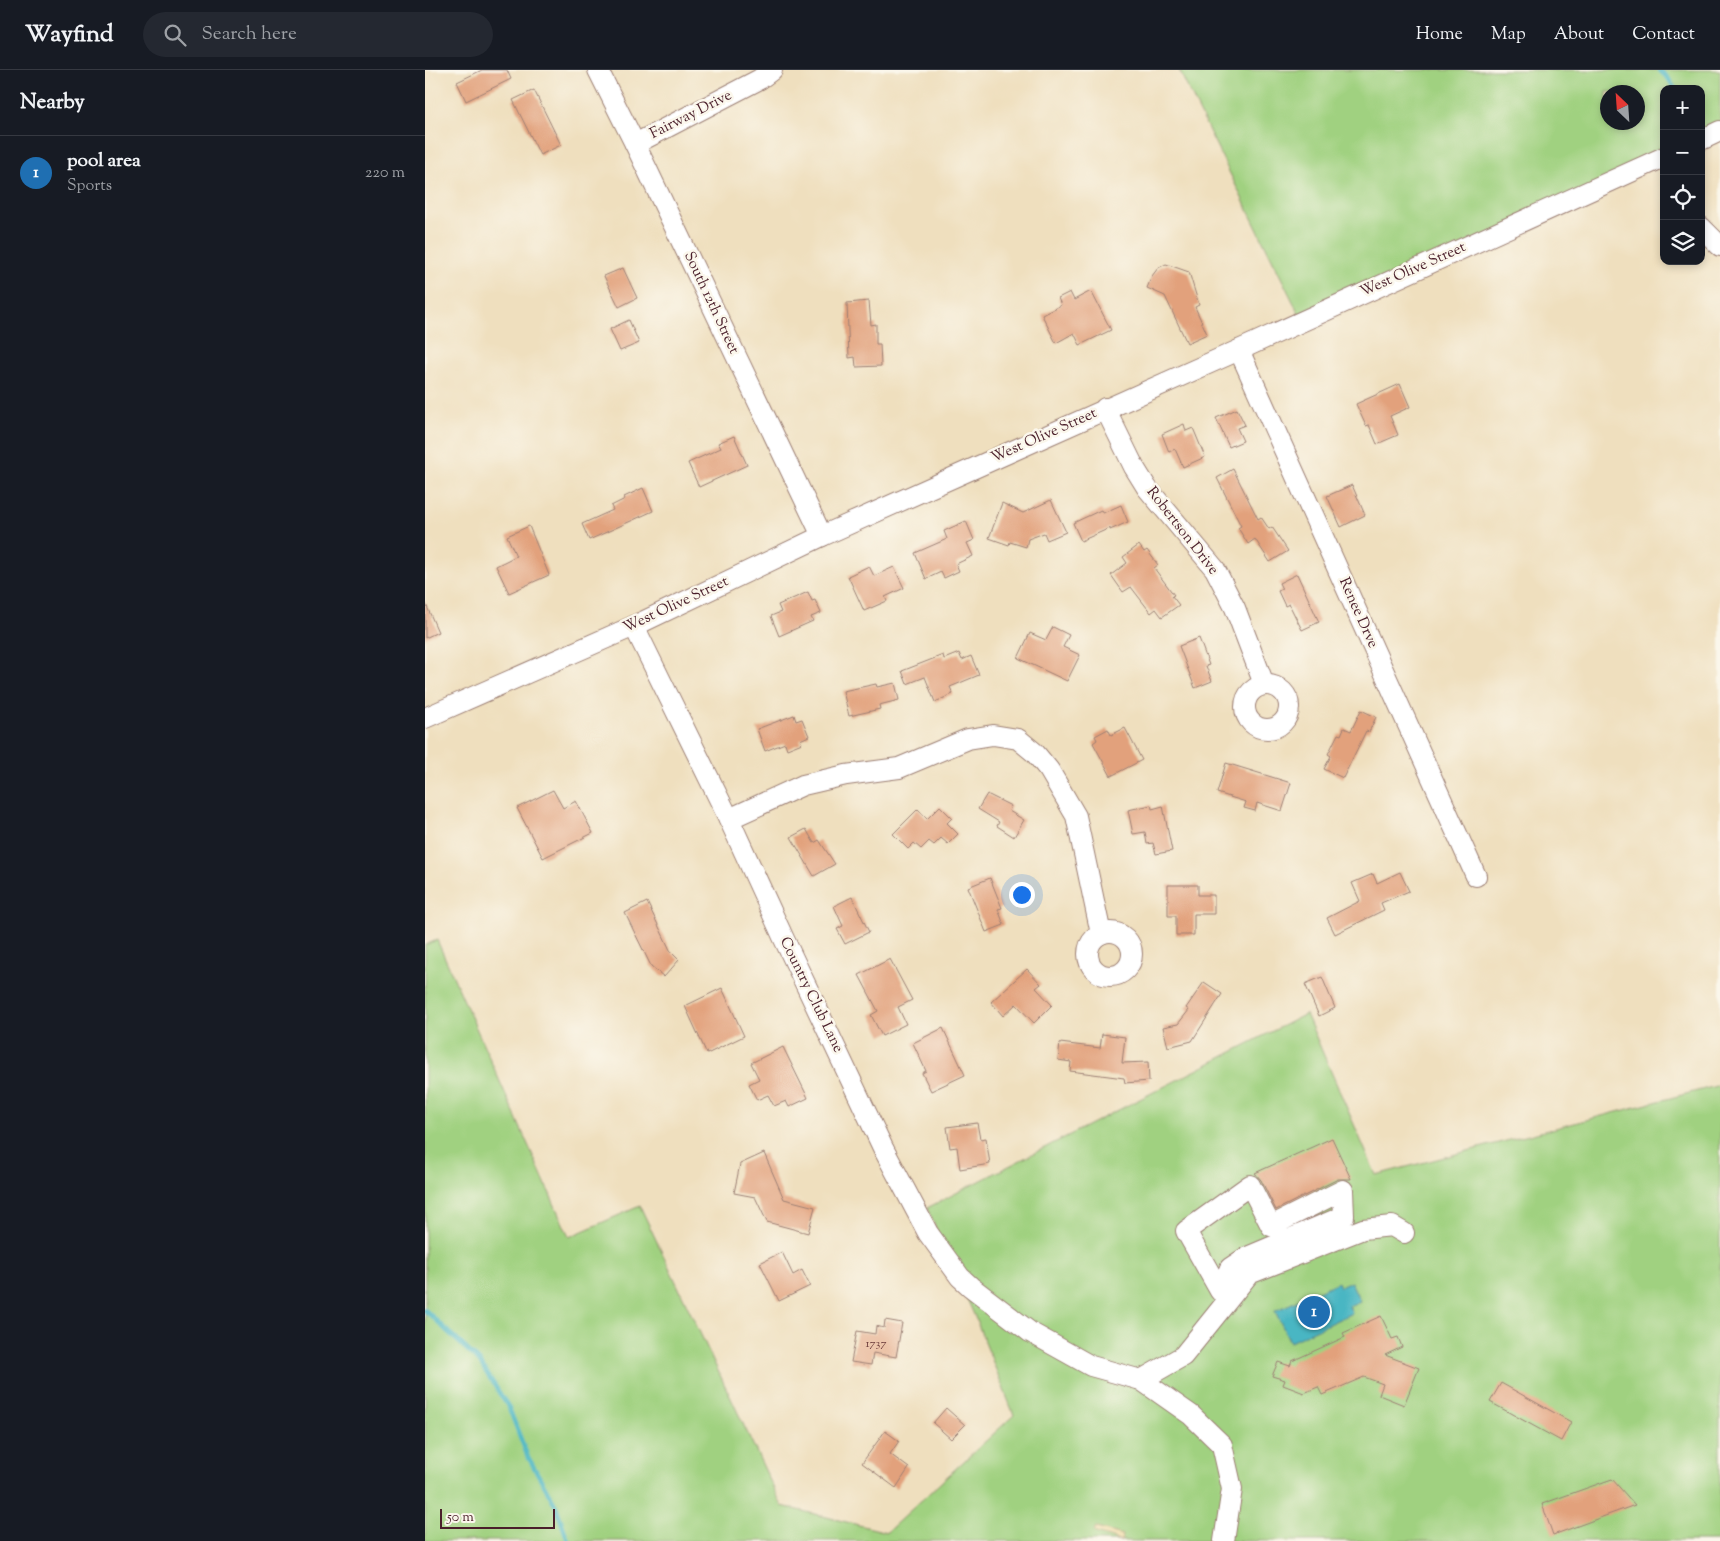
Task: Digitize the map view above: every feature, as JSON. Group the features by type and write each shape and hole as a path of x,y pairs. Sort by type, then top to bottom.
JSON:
{"street":[{"name":"South 12th Street","path":"598,70 821,536"},
{"name":"Fairway Drive","path":"635,144 760,79 772,70"},
{"path":"1705,138 1720,131"},
{"name":"West Olive Street","path":"425,718 634,626 821,536 1105,408 1660,163"},
{"path":"1705,231 1720,246"},
{"name":"Renee Drve","path":"1239,350 1476,876"},
{"name":"Robertson Drive","path":"1105,408 1134,467 1147,488 1215,569 1235,608 1264,684"},
{"name":"Country Club Lane","path":"634,626 729,818 884,1150 928,1233 960,1276 971,1287 1030,1332 1091,1366 1141,1380 1191,1415 1222,1445 1232,1489 1224,1541"},
{"path":"729,818 803,785 847,775 899,768 968,739 993,735 1018,739 1035,753 1049,770 1076,816 1101,934"},
{"path":"1250,1185 1271,1226 1343,1190 1344,1216 1245,1258 1230,1268 1220,1291 1186,1231 1250,1185"},
{"path":"1141,1380 1183,1356 1249,1274 1363,1230 1392,1226 1404,1233"}],"green space":[{"path":"1179,70 1720,70 1720,131 1705,138 1705,85 1660,85 1660,159 1302,320"},
{"path":"437,940 569,1237 640,1206 782,1506 887,1532 1014,1415 975,1317 927,1208 1306,1014 1376,1175 1720,1085 1720,1541 425,1541 425,945"}],"sand":[{"path":"1096,1528 1123,1535 1122,1540 1118,1541 1094,1532"}],"water":[{"path":"1338,1282 1340,1287 1351,1282 1360,1301 1349,1306 1352,1313 1290,1342 1275,1311"}],"building":[{"path":"482,70 507,70 511,79 466,101 457,82"},
{"path":"534,90 561,145 540,155 513,100"},
{"path":"1166,264 1189,272 1199,305 1195,307 1207,334 1187,343 1165,296 1147,288 1158,268"},
{"path":"623,268 637,298 619,307 604,276"},
{"path":"1091,291 1111,330 1080,345 1074,333 1056,343 1042,315 1061,305 1058,298 1070,292 1074,300"},
{"path":"869,301 871,325 876,324 876,344 880,344 881,366 856,367 855,357 849,358 847,303"},
{"path":"629,320 639,343 620,351 610,329"},
{"path":"1400,384 1410,407 1390,416 1398,435 1377,444 1369,425 1366,426 1356,404"},
{"path":"1237,409 1245,425 1237,428 1243,441 1229,447 1216,418"},
{"path":"1184,424 1186,431 1193,428 1205,457 1183,467 1175,449 1169,452 1162,434"},
{"path":"734,436 747,465 699,487 688,463 721,448 718,443"},
{"path":"1233,469 1258,519 1261,517 1269,529 1272,527 1288,551 1270,562 1255,539 1248,544 1238,528 1241,526 1217,478"},
{"path":"1352,485 1365,515 1341,527 1327,496"},
{"path":"643,488 653,511 589,540 582,524 613,510 611,506"},
{"path":"1051,500 1066,532 1047,540 1044,533 1028,539 1026,547 1010,542 1009,545 989,538 1002,503 1023,513"},
{"path":"1121,505 1128,522 1081,541 1073,523 1101,510 1103,513"},
{"path":"966,521 974,540 967,543 973,556 956,564 959,571 944,578 941,572 926,579 915,553 947,539 944,531"},
{"path":"529,526 549,575 509,593 496,566 516,556 507,536"},
{"path":"1139,545 1144,552 1147,550 1158,565 1154,568 1179,605 1162,617 1156,609 1151,613 1131,587 1123,592 1111,575 1127,563 1123,557"},
{"path":"869,566 874,576 894,567 904,588 885,597 887,601 864,611 848,576"},
{"path":"1297,574 1319,622 1302,630 1289,604 1285,606 1278,591 1282,589 1279,583"},
{"path":"808,592 812,601 815,600 821,613 811,617 813,621 779,636 771,616 781,612 778,605"},
{"path":"425,602 438,632 425,638"},
{"path":"1053,627 1069,635 1063,647 1080,655 1067,681 1018,658 1030,633 1046,640"},
{"path":"1199,638 1209,665 1206,666 1212,681 1195,688 1179,646"},
{"path":"959,653 962,660 971,656 979,675 950,687 953,694 935,702 925,677 907,684 902,671 943,655 944,659"},
{"path":"895,683 899,700 879,705 880,709 849,716 843,691 876,684 877,687"},
{"path":"1361,710 1376,717 1369,732 1366,731 1343,778 1324,769 1331,756 1328,754 1338,734 1341,735 1344,728 1351,731"},
{"path":"794,715 796,721 802,719 809,736 800,740 802,743 787,749 785,743 765,751 757,729"},
{"path":"1125,728 1142,760 1111,776 1093,743 1097,740 1095,736 1108,729 1111,735"},
{"path":"1226,763 1291,783 1282,811 1257,803 1255,811 1244,808 1246,802 1217,793"},
{"path":"553,790 563,808 576,801 593,833 543,858 517,808"},
{"path":"987,794 1011,806 1009,811 1024,820 1014,837 997,826 999,822 978,809"},
{"path":"1151,805 1152,809 1163,806 1172,851 1156,854 1153,843 1147,844 1145,832 1133,834 1128,810"},
{"path":"940,806 952,818 947,823 958,834 948,844 941,838 934,845 929,841 921,849 914,843 908,849 893,834 918,809 927,819"},
{"path":"806,829 814,843 819,840 835,864 814,876 791,837"},
{"path":"1400,872 1409,891 1381,903 1384,910 1335,934 1327,918 1360,901 1352,883 1373,874 1377,883"},
{"path":"990,878 1002,908 998,909 1004,925 986,932 968,887"},
{"path":"1168,885 1198,885 1198,895 1214,895 1214,914 1194,914 1194,935 1176,935 1176,916 1168,916"},
{"path":"852,897 869,932 845,944 837,929 843,926 834,906"},
{"path":"647,902 671,952 679,960 664,977 651,966 625,913"},
{"path":"890,959 912,1000 898,1007 906,1024 882,1036 871,1015 878,1011 859,975"},
{"path":"1027,969 1041,984 1036,988 1052,1005 1034,1023 1016,1004 1003,1016 991,1002"},
{"path":"1322,977 1335,1008 1319,1016 1305,984"},
{"path":"1204,982 1222,994 1192,1041 1168,1047 1163,1027 1178,1024 1189,1010 1186,1008"},
{"path":"722,988 744,1036 707,1054 685,1006"},
{"path":"943,1028 965,1075 931,1091 922,1073 926,1071 913,1043"},
{"path":"1102,1034 1125,1037 1122,1063 1148,1062 1149,1081 1125,1083 1124,1078 1070,1071 1071,1062 1058,1060 1060,1043 1100,1048"},
{"path":"783,1047 808,1098 789,1107 786,1101 774,1106 768,1095 757,1100 749,1084 759,1079 751,1063"},
{"path":"977,1123 980,1139 986,1138 990,1164 960,1169 957,1147 950,1148 947,1127"},
{"path":"1332,1138 1351,1179 1338,1179 1276,1210 1261,1180 1255,1173"},
{"path":"764,1153 784,1199 815,1207 808,1233 767,1222 755,1197 734,1193 740,1164"},
{"path":"782,1252 793,1275 802,1270 810,1286 779,1301 760,1263"},
{"path":"1381,1316 1392,1339 1398,1337 1402,1347 1385,1355 1419,1368 1404,1405 1379,1395 1383,1384 1364,1377 1322,1395 1318,1387 1304,1393 1283,1385 1285,1380 1272,1376 1278,1362 1290,1366 1292,1361 1345,1337 1343,1333"},
{"path":"885,1320 902,1323 896,1357 873,1353 871,1365 851,1362 857,1331 875,1334 876,1326 884,1328"},
{"path":"1501,1383 1571,1422 1561,1441 1490,1402"},
{"path":"946,1408 965,1425 951,1439 933,1423"},
{"path":"885,1431 899,1441 890,1454 909,1468 896,1488 862,1463"},
{"path":"1612,1479 1635,1505 1553,1535 1542,1504"}],"waterway":[{"path":"1659,70 1672,85"},
{"path":"425,1310 479,1361 509,1408 527,1455 556,1506 568,1541"}],"place":[{"name":"pool area","path":"1314,1312"}]}
